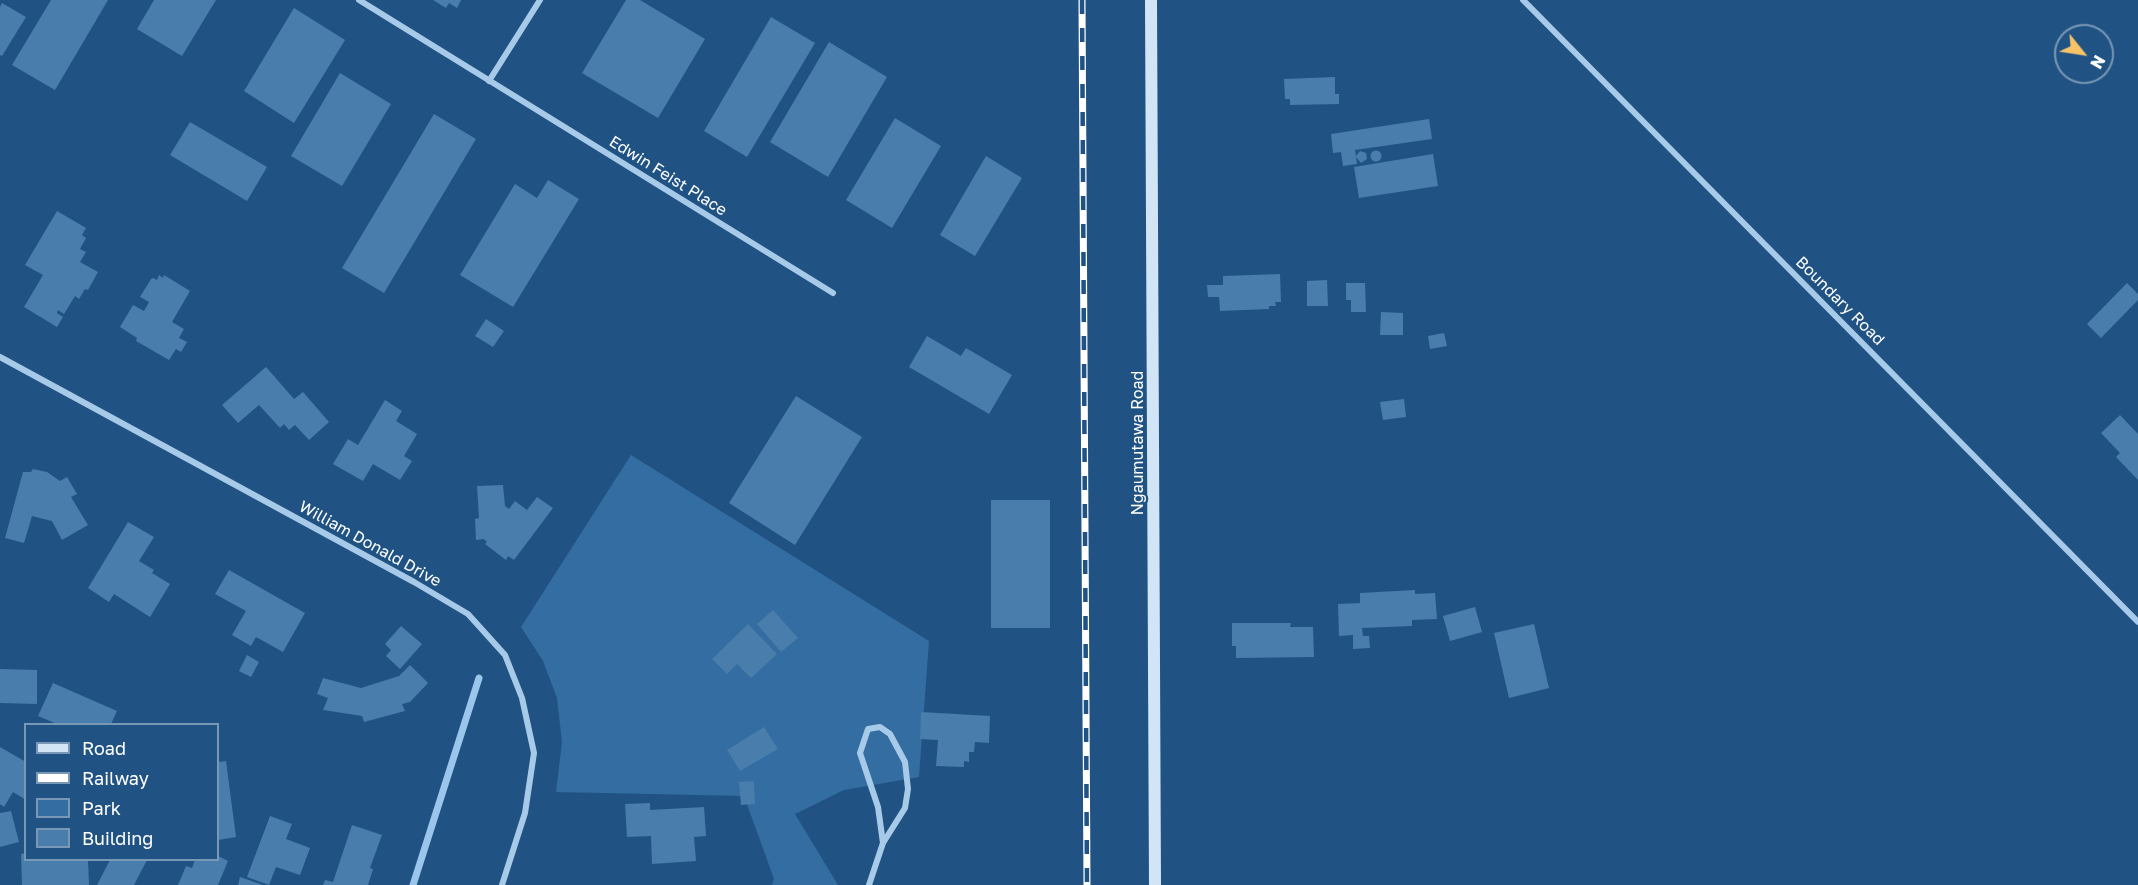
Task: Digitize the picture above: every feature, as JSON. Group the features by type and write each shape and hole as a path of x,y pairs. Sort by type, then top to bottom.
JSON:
{"main road":[{"name":"Ngaumutawa Road","path":"1151,0 1155,885"}],"street":[{"name":"Edwin Feist Place","path":"359,0 833,293"},
{"path":"489,81 540,0"},
{"name":"Boundary Road","path":"1523,0 2138,622"},
{"name":"William Donald Drive","path":"0,357 414,582 468,614 505,655 522,698 534,753 525,813 502,885"},
{"path":"869,885 884,843 905,808 908,789 905,762 890,734 880,727 868,729 860,753 878,807 884,843"}],"green space":[{"path":"631,455 929,641 919,777 844,790 795,814 838,885 772,885 774,879 744,796 556,792 562,742 557,698 543,661 521,627"}],"building":[{"path":"51,0 108,0 55,90 12,65"},
{"path":"154,0 216,0 182,56 137,29"},
{"path":"433,0 461,0 457,8 449,3 446,8"},
{"path":"626,0 640,0 705,39 658,118 582,73"},
{"path":"2,3 26,17 2,56 0,55 0,7"},
{"path":"294,8 345,40 294,123 244,91"},
{"path":"771,17 815,43 747,157 704,131"},
{"path":"829,42 887,77 828,177 770,142"},
{"path":"340,73 391,104 342,186 291,156"},
{"path":"1335,77 1335,94 1339,94 1339,104 1290,105 1290,99 1285,99 1284,79"},
{"path":"434,114 476,139 384,293 342,268"},
{"path":"895,118 941,146 892,228 846,200"},
{"path":"1429,119 1432,139 1355,150 1356,156 1360,151 1366,153 1367,159 1361,163 1356,157 1357,164 1343,166 1341,152 1333,153 1331,134"},
{"path":"190,122 267,167 247,201 170,155"},
{"path":"1376,150 1382,156 1376,162 1370,156"},
{"path":"1433,154 1438,186 1359,198 1354,167"},
{"path":"986,156 1022,178 975,256 940,235"},
{"path":"548,180 579,199 513,307 460,275 515,184 537,198"},
{"path":"57,211 86,228 82,235 86,238 80,249 86,252 80,262 98,272 88,290 85,289 79,299 75,296 64,314 58,310 57,313 63,317 57,327 24,307 43,275 25,265"},
{"path":"1280,274 1281,302 1275,302 1276,306 1269,306 1269,309 1220,311 1219,297 1208,297 1207,285 1223,285 1223,276"},
{"path":"159,275 163,278 164,275 190,291 172,322 184,329 179,338 187,342 181,352 176,349 169,360 136,341 137,338 120,327 133,305 144,311 149,302 140,297 151,279 157,280"},
{"path":"1327,280 1328,306 1307,306 1307,281"},
{"path":"1346,283 1365,283 1366,312 1351,312 1351,300 1346,300"},
{"path":"2127,283 2138,294 2138,300 2101,338 2087,324"},
{"path":"1381,312 1403,313 1403,335 1380,335"},
{"path":"486,319 504,331 493,347 475,336"},
{"path":"1444,333 1447,346 1430,349 1428,336"},
{"path":"927,336 961,356 966,348 1012,375 989,414 909,367"},
{"path":"266,367 294,399 303,392 329,422 309,440 295,425 289,430 284,424 280,428 259,405 238,423 222,405"},
{"path":"796,396 862,437 795,545 729,503"},
{"path":"1404,399 1406,417 1383,420 1380,402"},
{"path":"385,400 402,411 396,421 417,434 404,456 412,461 400,480 373,464 363,481 333,464 348,439 358,445"},
{"path":"2120,415 2138,434 2138,480 2116,457 2120,453 2101,433"},
{"path":"33,469 47,472 60,481 67,477 77,494 71,497 88,525 62,540 52,521 32,516 24,543 5,538 23,472 31,472"},
{"path":"503,485 505,506 509,509 515,501 527,510 537,497 553,508 514,560 508,556 506,560 485,544 487,542 484,539 476,540 475,519 479,518 477,486"},
{"path":"991,500 1050,500 1050,628 991,628"},
{"path":"128,522 154,537 139,561 154,570 152,573 170,584 150,617 114,594 109,602 88,588"},
{"path":"229,570 305,613 283,652 256,637 251,646 232,635 246,611 215,594"},
{"path":"1415,590 1415,594 1435,593 1437,619 1412,620 1412,626 1362,628 1363,636 1369,636 1370,648 1353,649 1353,635 1339,636 1338,604 1360,603 1360,593"},
{"path":"1475,607 1482,632 1450,641 1443,616"},
{"path":"773,610 798,638 781,652 757,624"},
{"path":"1232,623 1291,623 1290,627 1313,627 1314,657 1236,658 1236,646 1232,646"},
{"path":"748,624 777,654 751,678 737,664 727,674 712,659"},
{"path":"1534,624 1549,688 1509,698 1494,633"},
{"path":"401,626 422,644 400,669 386,656 391,650 385,644"},
{"path":"247,655 259,662 251,677 239,671"},
{"path":"410,665 428,683 410,702 402,704 405,711 364,722 362,716 323,710 328,698 317,694 323,678 361,688 399,676"},
{"path":"0,669 37,670 37,704 0,703"},
{"path":"53,683 117,711 111,723 55,723 38,716"},
{"path":"921,712 990,716 989,743 975,742 974,752 969,752 969,762 964,761 964,767 936,766 938,740 920,739"},
{"path":"764,727 778,749 740,771 727,750"},
{"path":"0,747 24,761 24,799 13,792 4,807 0,804"},
{"path":"226,761 236,837 219,840 219,762"},
{"path":"754,781 755,804 741,805 739,782"},
{"path":"650,803 650,810 704,807 706,836 694,837 696,861 652,864 651,836 627,837 625,804"},
{"path":"11,811 19,842 0,847 0,813"},
{"path":"270,816 292,824 286,839 310,848 300,875 276,867 269,885 247,877"},
{"path":"352,825 382,835 370,868 373,869 368,885 323,885 325,880 333,882"},
{"path":"24,853 24,861 88,861 89,885 22,885 21,854"},
{"path":"219,856 228,861 218,885 178,885 186,866 192,868 195,861 219,861"},
{"path":"109,861 146,861 134,885 97,885"},
{"path":"240,877 263,885 238,885"}],"waterway":[{"path":"413,885 479,678"}],"railway":[{"path":"1082,0 1087,885"}]}
